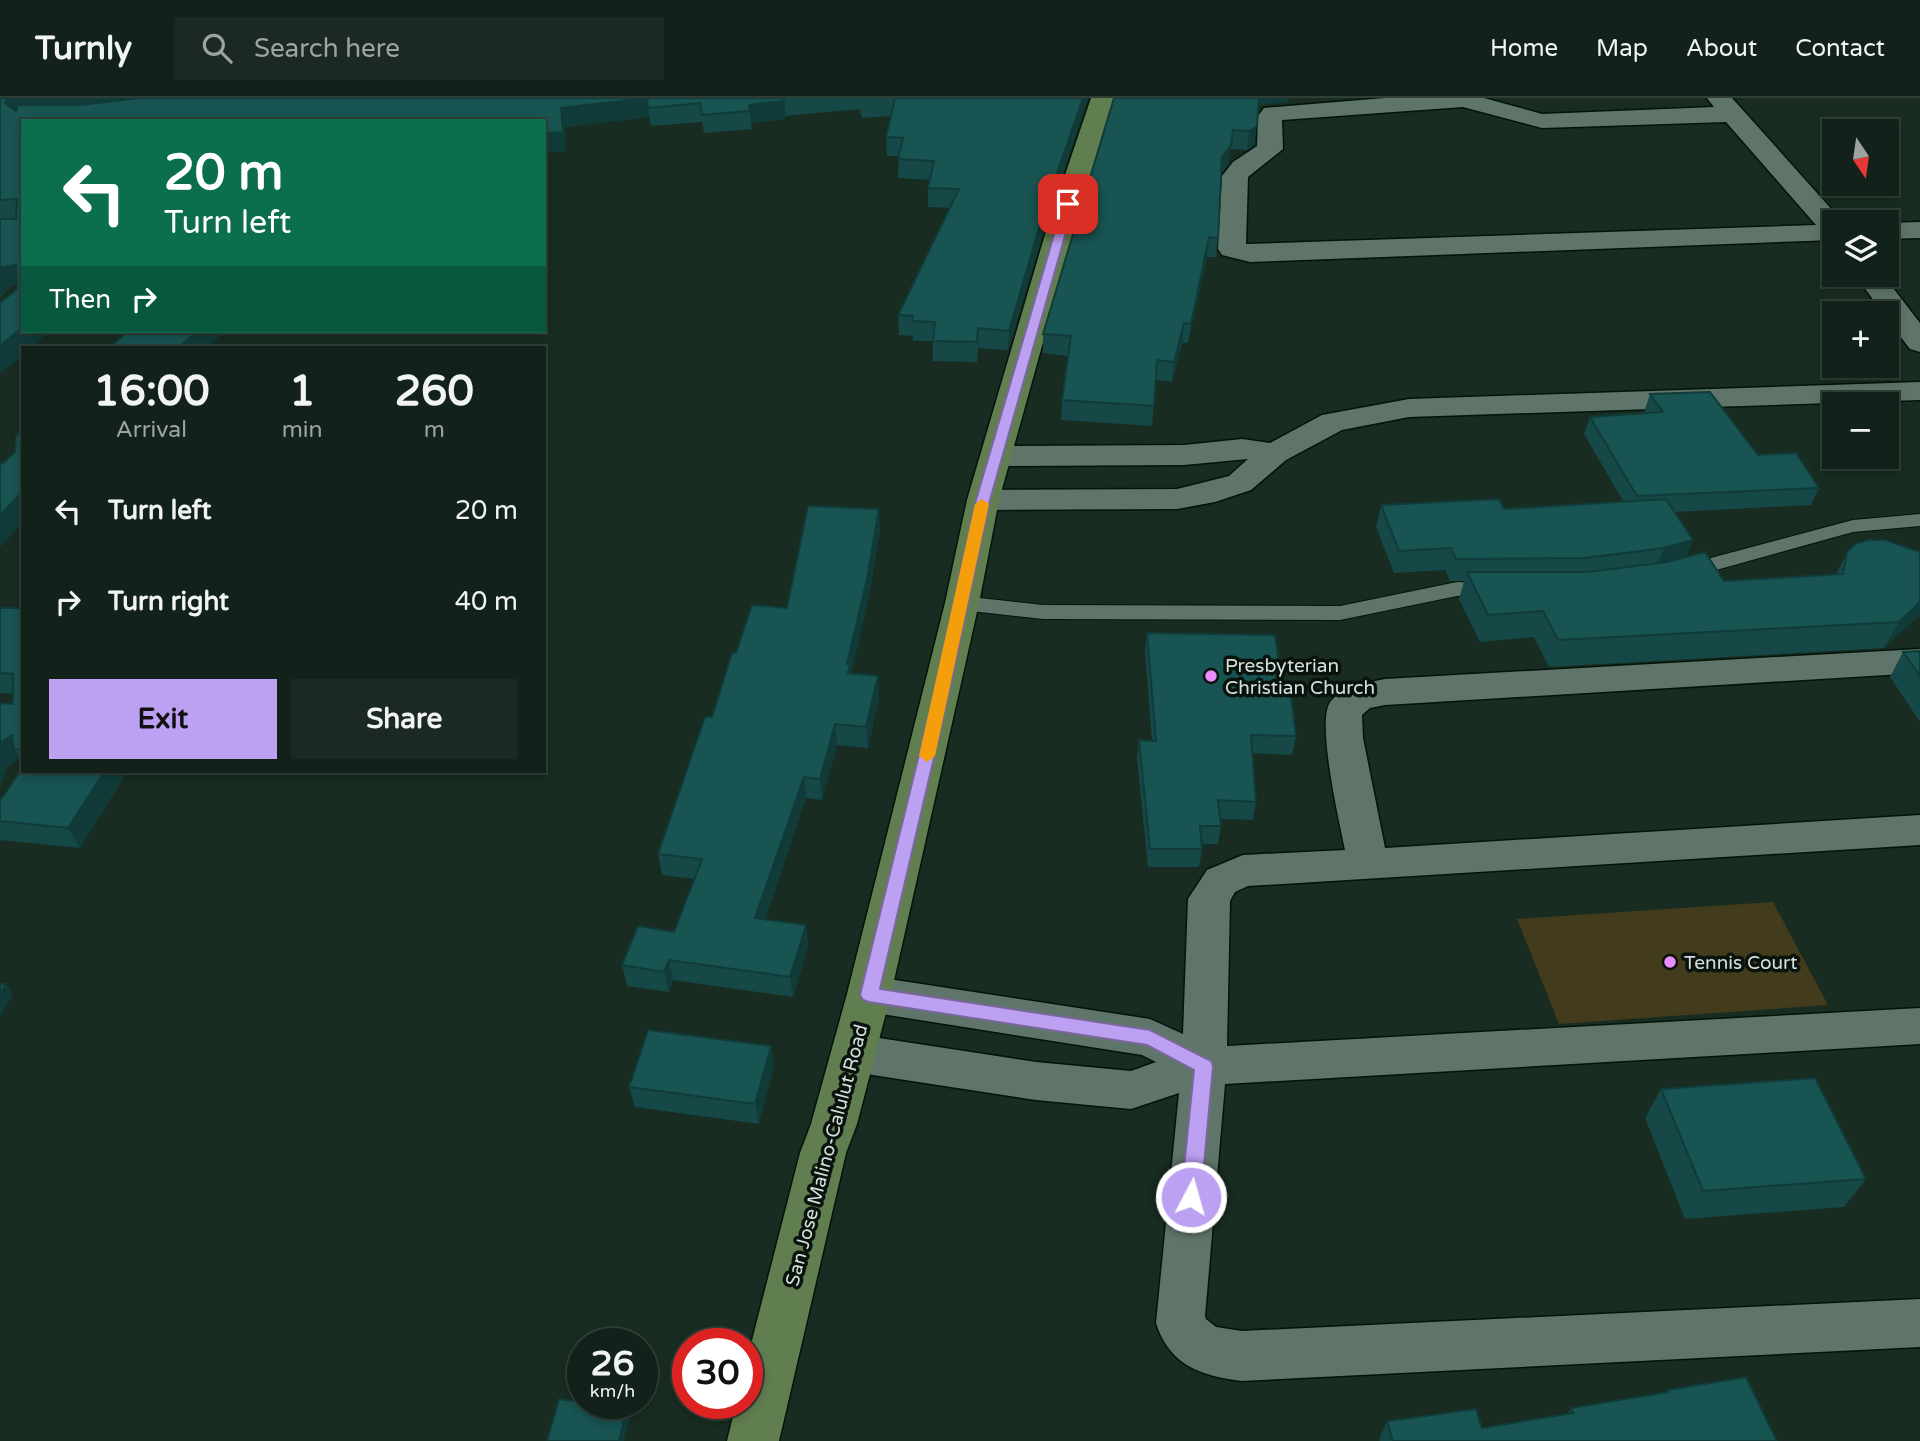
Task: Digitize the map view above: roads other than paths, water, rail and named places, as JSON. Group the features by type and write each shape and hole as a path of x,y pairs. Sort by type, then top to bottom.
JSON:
{"main road":[{"name":"San Jose Malino-Calulut Road","path":"753,1441 823,1153 834,1124 869,995 962,603 983,500 1060,231 1103,98"}],"street":[{"path":"1822,216 1726,106 1542,121 1522,118 1463,100 1273,113 1270,116 1270,149 1242,167 1235,176 1232,249 1250,254 1822,230"},
{"path":"1899,231 1920,230"},
{"path":"1878,287 1920,343"},
{"path":"983,500 1177,499 1215,492 1240,483 1275,453 1333,422 1409,408 1920,391"},
{"path":"996,456 1184,455 1242,449 1275,453"},
{"path":"1100,455 1105,500"},
{"path":"1368,865 1343,738 1343,711 1358,698 1385,692 1920,661"},
{"path":"1920,830 1368,865 1243,870 1221,881 1209,899 1204,1066 1181,1302 1182,1328 1193,1341 1217,1353 1242,1356 1920,1323"},
{"path":"869,995 1150,1038 1204,1066"},
{"path":"1017,1078 1022,1018"},
{"path":"853,1053 1017,1078 1131,1090 1204,1066 1920,1026"}],"lane":[{"path":"1669,576 1853,526 1920,520"},
{"path":"962,603 1043,612 1340,613 1457,589 1511,589"}],"place":[{"name":"Presbyterian Christian Church","path":"1211,676"},
{"name":"Tennis Court","path":"1670,962"}]}
